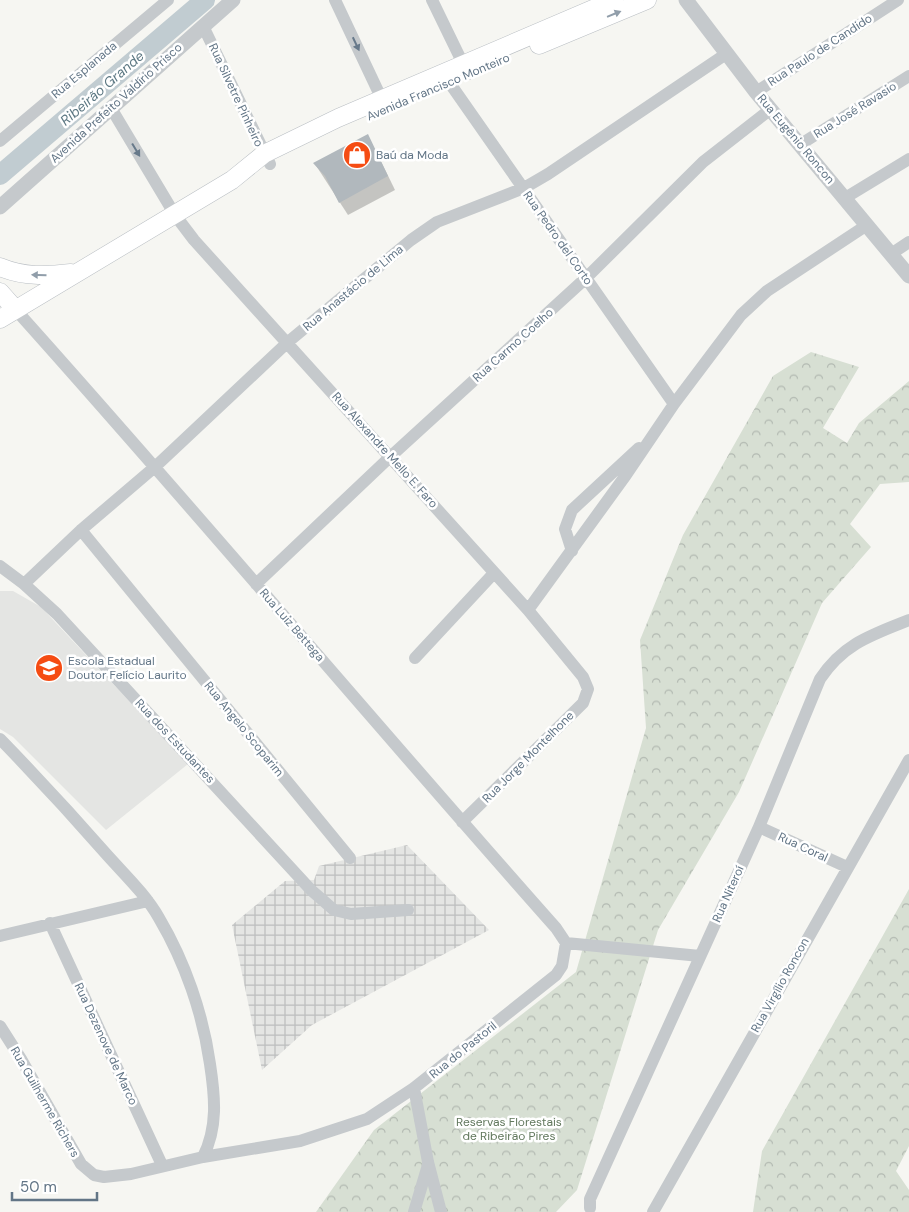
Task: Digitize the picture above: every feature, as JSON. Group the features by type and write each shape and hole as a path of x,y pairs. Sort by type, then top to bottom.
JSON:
{"main road":[{"name":"Avenida Francisco Monteiro","path":"466,69 614,0"},
{"name":"Avenida Francisco Monteiro","path":"0,319 267,159 384,103 445,77 647,0"},
{"path":"0,267 14,273 34,275 79,272"},
{"path":"0,292 15,309"}],"street":[{"name":"Rua Esplanada","path":"0,141 168,0"},
{"name":"Avenida Prefeito Valdírio Prisco","path":"0,207 233,0"},
{"path":"335,0 384,103"},
{"path":"432,0 466,69"},
{"name":"Rua Eugênio Roncon","path":"686,0 756,92 909,276"},
{"name":"Rua Paulo de Candido","path":"756,92 881,4 898,0"},
{"name":"Rua Silvetre Pinheiro","path":"203,26 267,159"},
{"name":"Rua Anastácio de Lima","path":"24,584 82,530 156,466 288,342 424,230 456,214 524,188 548,174 726,54"},
{"name":"Rua José Ravasio","path":"801,144 909,76"},
{"name":"Rua Pedro del Corto","path":"445,77 674,404"},
{"name":"Rua Alexandre Mello E. Faro","path":"111,108 175,215 194,240 528,610 578,668 588,689"},
{"name":"Rua Carmo Coelho","path":"256,584 390,457 586,278 703,162 771,110"},
{"path":"846,198 909,158"},
{"path":"528,610 572,551 674,404 730,329 752,303 867,225"},
{"path":"891,254 909,242"},
{"name":"Rua Luiz Bettega","path":"15,309 156,466 462,822 556,928 566,944"},
{"path":"572,551 565,529 572,510 649,440"},
{"name":"Rua Angelo Scoparim","path":"82,530 350,858"},
{"name":"Rua dos Estudantes","path":"0,566 24,584 57,614 334,910 351,914 408,910"},
{"path":"415,658 494,574"},
{"name":"Rua Niteroí","path":"590,1208 590,1199 759,827 810,700 831,662 847,648 909,620"},
{"name":"Rua Jorge Montelhone","path":"462,822 582,703 588,689"},
{"path":"0,738 63,804 148,901 168,935 182,964 204,1032 215,1108 212,1134 203,1157"},
{"name":"Rua Virgílio Roncon","path":"653,1212 909,760"},
{"name":"Rua Coral","path":"759,827 847,867"},
{"path":"0,936 148,901"},
{"name":"Rua Dezenove de Marco","path":"50,923 162,1165"},
{"path":"566,944 700,956"},
{"name":"Rua do Pastoril","path":"94,1175 104,1177 131,1174 162,1165 300,1141 367,1119 414,1088 556,975 562,966 566,944"},
{"name":"Rua Guilherme Richers","path":"0,1026 82,1164 94,1175"},
{"path":"414,1088 426,1139 428,1162 441,1212"},
{"path":"414,1212 428,1162"}],"shaded area":[{"name":"Escola Estadual Doutor Felício Laurito","path":"0,591 13,591 41,607 188,764 106,830 13,737 0,729"},
{"path":"407,845 489,930 312,1025 262,1070 232,925 285,881 314,880 319,866"}],"green space":[{"name":"Reservas Florestais de Ribeirão Pires","path":"811,352 859,367 823,428 847,443 859,423 909,381 909,482 880,484 850,524 871,547 822,603 739,792 658,930 577,1190 556,1212 316,1212 374,1130 576,972 646,728 640,640 683,535 773,376"},
{"path":"909,889 909,1146 896,1171 909,1190 909,1212 753,1212 762,1151"}],"building":[{"path":"368,134 388,176 339,203 325,176 313,163"}],"waterway":[{"name":"Ribeirão Grande","path":"0,175 205,0"}],"place":[{"name":"Baú da Moda","path":"357,155"},
{"name":"Escola Estadual Doutor Felício Laurito","path":"49,668"}]}
